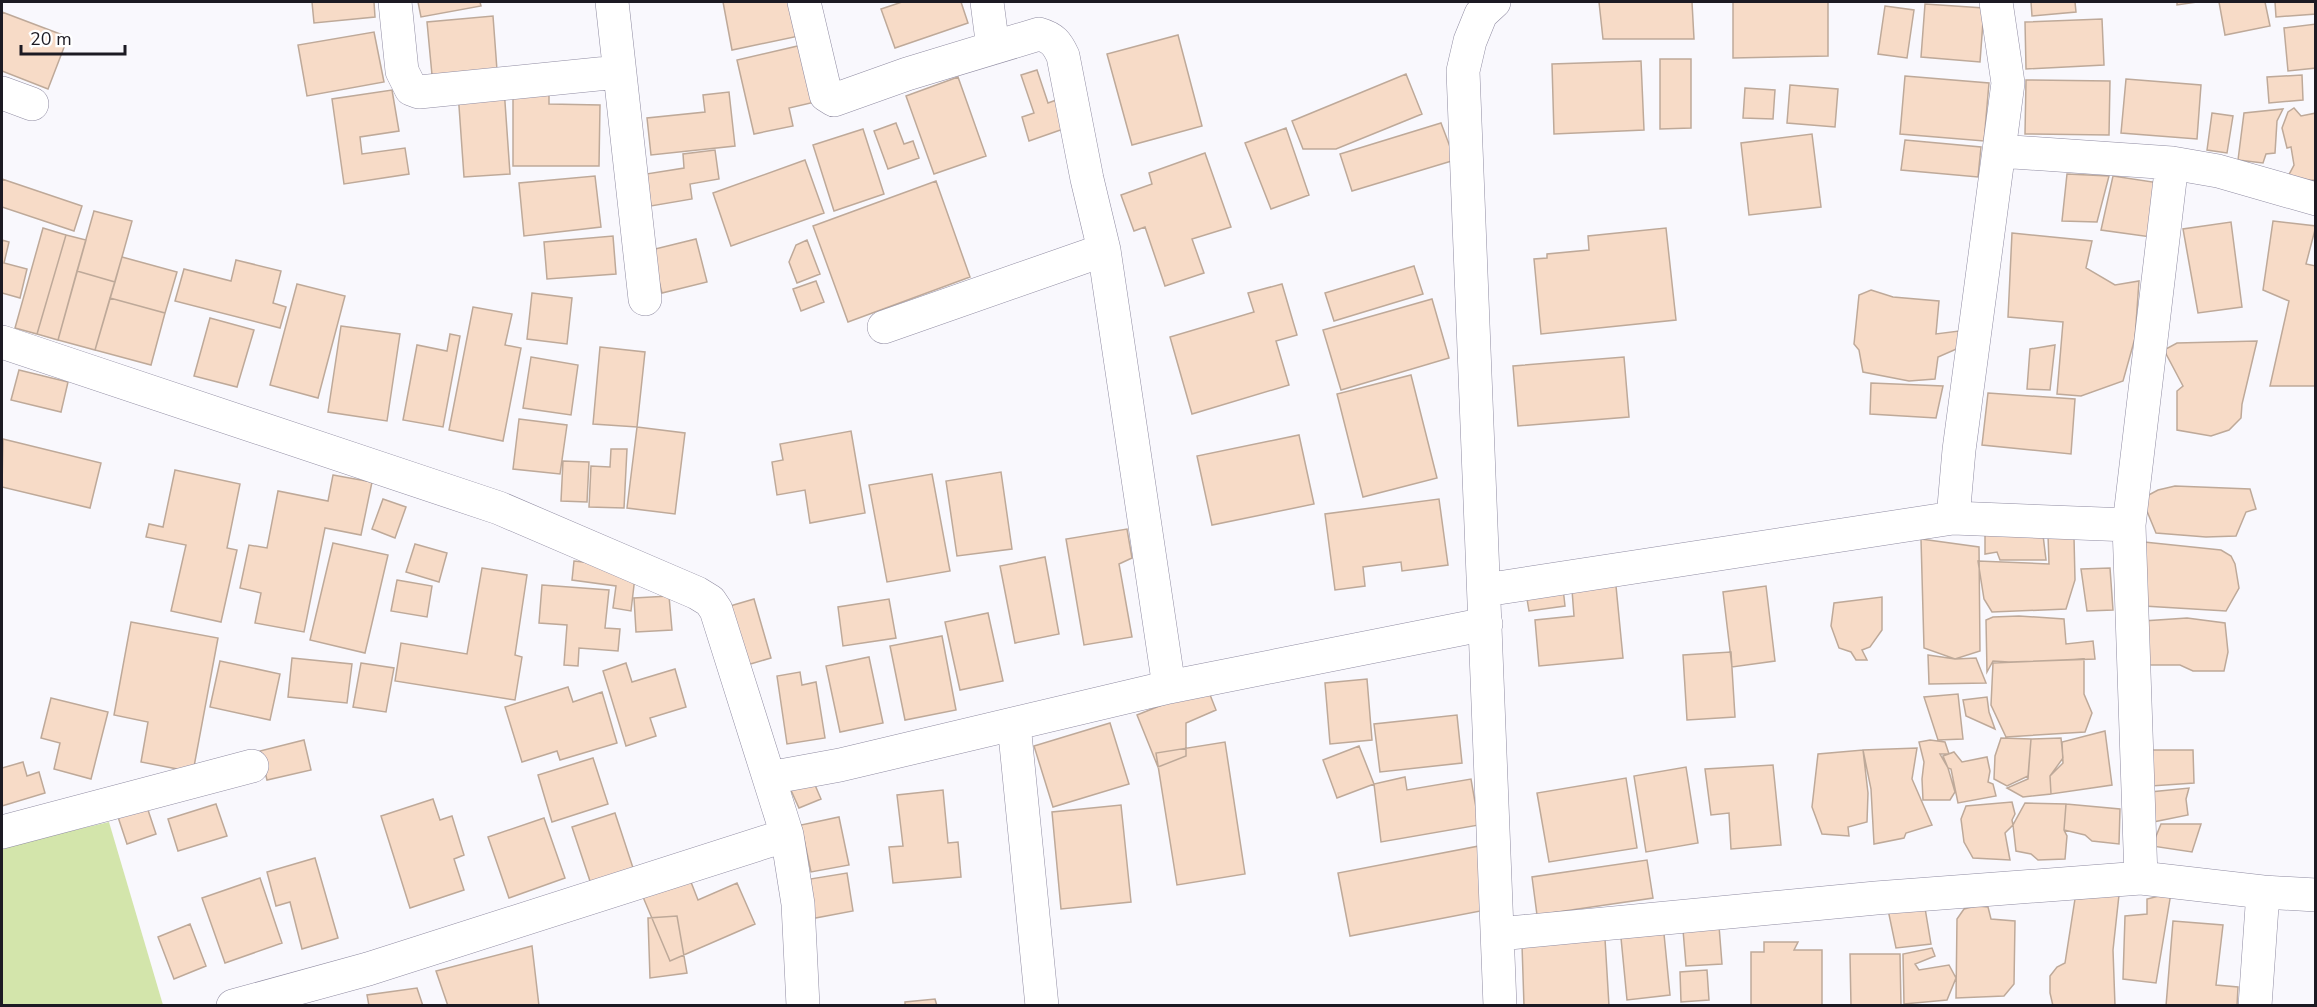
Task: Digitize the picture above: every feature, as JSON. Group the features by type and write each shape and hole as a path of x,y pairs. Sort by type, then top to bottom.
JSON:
{"street":[{"path":"395,2 402,71 411,89 419,92 618,72"},
{"path":"612,2 645,299"},
{"path":"804,2 826,95 830,99 840,99 907,74 1039,33 1051,37 1058,44 1063,56 1087,179 1104,250 1169,687"},
{"path":"987,2 993,48"},
{"path":"1494,2 1480,14 1470,41 1463,71 1500,1005"},
{"path":"1953,518 1959,450 2008,82 1996,2"},
{"path":"2,93 32,104"},
{"path":"1999,151 2172,164 2218,171 2316,199"},
{"path":"2141,878 2129,525 2172,164"},
{"path":"884,327 1104,250"},
{"path":"2,342 499,508 697,593 710,601 716,610 787,836 798,904 804,1005"},
{"path":"1485,590 1953,518 2129,525"},
{"path":"769,778 840,765 1169,687 1486,624"},
{"path":"1014,724 1042,1005"},
{"path":"2,832 252,766"},
{"path":"233,1005 368,969 787,836"},
{"path":"1498,934 1876,898 2141,878 2263,892 2316,895"},
{"path":"2255,1005 2263,892"}],"green space":[{"path":"109,822 163,1005 2,1005 2,847"}],"building":[{"path":"312,2 374,2 375,17 314,23"},
{"path":"418,2 480,2 481,6 421,17"},
{"path":"723,2 792,2 799,36 732,50"},
{"path":"902,2 961,2 968,23 895,48 881,9"},
{"path":"1599,2 1692,2 1694,39 1603,39"},
{"path":"1733,2 1828,2 1828,56 1733,58"},
{"path":"2031,2 2075,2 2076,12 2032,16"},
{"path":"2177,2 2197,2 2177,5"},
{"path":"2219,2 2265,2 2270,26 2225,35"},
{"path":"2275,2 2316,2 2316,14 2276,17"},
{"path":"1925,4 1984,8 1980,62 1921,57"},
{"path":"1885,6 1914,10 1907,58 1878,54"},
{"path":"2,12 68,37 48,89 2,71"},
{"path":"493,16 497,70 432,75 427,22"},
{"path":"2102,19 2104,65 2026,69 2025,22"},
{"path":"2316,24 2316,68 2288,71 2284,28"},
{"path":"374,32 384,82 307,96 298,45"},
{"path":"1178,35 1202,126 1132,145 1107,54"},
{"path":"802,45 815,102 789,108 793,126 754,134 737,60"},
{"path":"1660,59 1691,59 1691,128 1660,129"},
{"path":"1641,61 1644,130 1554,134 1552,64"},
{"path":"1037,70 1048,103 1059,99 1069,127 1029,141 1022,117 1034,113 1021,75"},
{"path":"1406,74 1422,114 1336,149 1303,149 1292,121"},
{"path":"2302,75 2303,100 2269,103 2267,77"},
{"path":"1905,76 1989,83 1984,141 1900,134"},
{"path":"958,77 986,156 934,174 906,96"},
{"path":"2126,79 2201,85 2197,139 2121,133"},
{"path":"2026,80 2110,81 2109,135 2025,134"},
{"path":"513,85 549,85 549,104 600,105 599,166 513,166"},
{"path":"1790,85 1838,89 1835,127 1787,123"},
{"path":"504,88 510,174 464,177 458,92"},
{"path":"1745,88 1775,90 1773,119 1743,118"},
{"path":"392,90 399,131 360,137 362,154 405,148 409,174 344,184 332,99"},
{"path":"729,92 735,146 651,155 647,118 705,112 703,95"},
{"path":"2294,108 2301,116 2316,113 2316,180 2285,182 2294,165 2291,147 2287,148 2282,128 2288,112"},
{"path":"2283,109 2277,121 2275,153 2266,154 2263,163 2238,160 2244,113"},
{"path":"2212,113 2233,116 2227,153 2207,150"},
{"path":"896,123 904,144 913,141 919,158 888,169 874,131"},
{"path":"1441,123 1455,160 1352,191 1340,154"},
{"path":"1286,128 1309,195 1271,209 1245,143"},
{"path":"863,129 884,194 834,211 813,145"},
{"path":"1812,134 1821,207 1749,215 1741,143"},
{"path":"1905,140 1981,147 1978,177 1901,170"},
{"path":"715,150 719,179 690,184 692,199 651,206 646,174 684,168 683,154"},
{"path":"1205,153 1231,227 1192,239 1204,273 1165,286 1145,227 1134,231 1121,195 1152,184 1149,173"},
{"path":"805,160 824,213 731,246 713,193"},
{"path":"2067,174 2109,176 2097,222 2062,221"},
{"path":"595,176 601,227 524,236 519,183"},
{"path":"2113,176 2166,184 2151,237 2101,230"},
{"path":"2,179 82,206 74,231 2,207"},
{"path":"936,181 970,277 848,322 813,226"},
{"path":"94,211 132,221 115,282 77,271"},
{"path":"2273,221 2316,226 2306,264 2316,266 2316,386 2270,386 2289,301 2263,290"},
{"path":"2231,222 2242,307 2198,313 2183,229"},
{"path":"43,228 66,235 37,334 15,328"},
{"path":"1666,228 1676,320 1541,334 1534,259 1547,258 1547,254 1589,250 1588,236"},
{"path":"2012,233 2092,241 2086,268 2115,285 2139,281 2135,338 2123,381 2081,396 2057,394 2063,322 2008,317"},
{"path":"66,235 86,240 58,340 37,334"},
{"path":"613,236 616,274 547,279 544,242"},
{"path":"696,239 707,282 662,293 651,250"},
{"path":"2,240 9,242 4,263 27,269 20,298 2,293"},
{"path":"807,240 820,274 797,283 789,262 796,245"},
{"path":"122,257 177,272 165,313 110,298"},
{"path":"236,260 281,271 273,303 286,307 280,328 175,301 184,269 231,281"},
{"path":"1414,266 1423,294 1334,321 1325,293"},
{"path":"77,271 115,282 95,350 58,340"},
{"path":"816,281 824,302 801,311 793,289"},
{"path":"297,284 345,296 318,398 270,385"},
{"path":"1282,284 1297,335 1276,341 1289,385 1192,414 1170,337 1254,312 1248,293"},
{"path":"1871,290 1893,297 1939,301 1936,334 1959,331 1961,347 1938,357 1935,379 1909,381 1863,372 1859,350 1854,344 1859,295"},
{"path":"532,293 572,298 567,344 527,339"},
{"path":"110,298 165,313 151,365 95,350"},
{"path":"1432,299 1449,358 1341,390 1323,330"},
{"path":"473,307 512,314 505,345 521,348 503,441 449,430"},
{"path":"210,318 254,330 237,387 194,376"},
{"path":"341,326 400,334 387,421 328,412"},
{"path":"450,334 460,336 443,427 403,420 417,345 447,351"},
{"path":"2257,341 2242,404 2241,418 2229,430 2211,436 2177,430 2177,391 2183,386 2164,350 2177,343"},
{"path":"2055,345 2050,390 2027,389 2030,349"},
{"path":"600,347 645,352 637,427 593,424"},
{"path":"531,357 578,365 571,415 523,408"},
{"path":"1624,357 1629,417 1518,426 1513,366"},
{"path":"19,370 68,382 61,412 11,400"},
{"path":"1411,375 1437,478 1363,497 1337,394"},
{"path":"1871,383 1943,386 1936,418 1870,414"},
{"path":"1988,393 2075,399 2071,454 1982,445"},
{"path":"519,419 567,425 560,474 513,469"},
{"path":"637,427 685,433 675,514 627,508"},
{"path":"851,431 865,513 810,523 805,490 777,495 772,462 783,460 780,444"},
{"path":"1299,435 1314,504 1212,525 1197,456"},
{"path":"3,439 101,463 90,508 2,487"},
{"path":"611,449 627,449 624,508 589,507 591,466 610,467"},
{"path":"563,461 589,462 587,502 561,501"},
{"path":"175,470 240,484 227,548 237,550 221,622 171,611 186,545 146,537 149,524 163,527"},
{"path":"1001,472 1012,549 957,556 946,481"},
{"path":"932,474 950,571 887,582 869,485"},
{"path":"333,475 372,482 361,535 325,528 304,632 255,623 261,593 240,588 249,545 267,548 278,491 328,501"},
{"path":"2175,486 2250,489 2256,509 2246,512 2236,536 2206,537 2156,533 2143,498 2158,490"},
{"path":"383,499 406,507 395,538 372,529"},
{"path":"1439,499 1448,565 1402,571 1401,562 1363,567 1365,586 1335,590 1325,514"},
{"path":"1985,528 2043,535 2046,560 2000,560 1997,552 1985,554"},
{"path":"1127,529 1132,558 1119,564 1132,637 1084,645 1066,539"},
{"path":"2048,535 2074,538 2075,580 2066,609 1992,612 1984,599 1978,561 2049,564"},
{"path":"1921,539 1979,547 1980,651 1955,659 1924,648"},
{"path":"2144,542 2221,550 2231,556 2235,564 2239,588 2226,611 2144,606"},
{"path":"333,543 388,555 365,653 310,640"},
{"path":"415,544 447,553 439,582 406,572"},
{"path":"1045,557 1059,634 1015,643 1000,566"},
{"path":"574,561 636,568 631,611 613,608 616,586 572,580"},
{"path":"482,568 527,575 515,655 522,657 515,700 395,681 401,643 467,654"},
{"path":"2110,568 2113,610 2087,611 2081,569"},
{"path":"397,580 432,586 427,617 391,611"},
{"path":"542,585 609,590 605,628 620,629 618,651 579,648 578,666 564,665 567,625 539,623"},
{"path":"1616,586 1623,658 1539,666 1535,620 1574,616 1572,590"},
{"path":"1766,586 1775,661 1732,667 1723,592"},
{"path":"1563,588 1565,606 1529,611 1526,593"},
{"path":"669,596 672,630 636,632 634,598"},
{"path":"1882,597 1882,630 1870,647 1862,650 1867,660 1856,660 1851,652 1839,648 1831,626 1834,603"},
{"path":"754,599 771,658 747,665 730,606"},
{"path":"889,599 896,638 843,646 838,607"},
{"path":"988,613 1003,681 960,690 945,622"},
{"path":"1993,617 2064,619 2066,644 2093,641 2095,659 1993,661 1987,672 1986,620"},
{"path":"2187,618 2225,623 2228,652 2224,671 2193,671 2180,665 2149,665 2143,621"},
{"path":"131,622 218,638 193,772 141,762 148,722 114,715"},
{"path":"942,636 956,710 905,720 890,646"},
{"path":"1731,652 1735,717 1687,720 1683,655"},
{"path":"1928,655 1955,659 1976,658 1986,683 1929,684"},
{"path":"869,657 883,723 840,732 826,666"},
{"path":"292,658 352,664 347,703 288,697"},
{"path":"2084,659 2084,694 2092,713 2085,732 2006,737 1991,705 1993,663"},
{"path":"220,661 280,674 270,720 210,707"},
{"path":"361,663 394,668 386,712 353,707"},
{"path":"626,663 632,682 675,669 686,707 650,718 656,736 626,746 603,671"},
{"path":"800,672 802,685 816,682 825,738 787,744 777,676"},
{"path":"1367,679 1372,740 1330,744 1325,683"},
{"path":"568,687 573,702 602,692 617,743 560,760 557,751 522,762 505,707"},
{"path":"1207,687 1216,710 1186,723 1186,756 1158,767 1137,715"},
{"path":"1958,694 1963,739 1938,740 1924,697"},
{"path":"1987,697 1995,729 1966,716 1963,700"},
{"path":"51,698 108,712 91,779 54,769 60,743 41,738"},
{"path":"1457,715 1462,763 1380,772 1374,724"},
{"path":"1110,723 1129,784 1053,807 1034,746"},
{"path":"2105,731 2112,785 2051,794 2050,776 2063,763 2062,742"},
{"path":"2001,738 2031,739 2028,776 2007,786 1994,779 1995,756"},
{"path":"2061,738 2063,758 2050,776 2051,794 2023,797 2007,788 2028,779 2031,739"},
{"path":"304,740 311,770 267,780 260,751"},
{"path":"1930,740 1945,742 1949,754 1940,754 1948,768 1955,792 1950,800 1923,800 1924,762 1919,742"},
{"path":"1225,742 1245,874 1177,885 1156,753"},
{"path":"1359,746 1374,784 1337,798 1323,760"},
{"path":"1917,748 1912,779 1932,825 1906,833 1904,838 1874,844 1871,789 1863,750"},
{"path":"1863,750 1868,793 1867,822 1848,827 1849,836 1822,834 1812,807 1818,754"},
{"path":"2144,750 2193,750 2194,783 2151,786"},
{"path":"1954,752 1962,762 1987,757 1990,771 1988,782 1993,784 1996,796 1958,803 1951,769 1948,768 1943,756"},
{"path":"593,758 608,804 552,822 538,775"},
{"path":"23,762 27,776 39,772 45,793 2,806 2,768"},
{"path":"1773,765 1781,845 1731,849 1729,813 1711,815 1705,769"},
{"path":"1686,767 1698,843 1646,852 1634,776"},
{"path":"1405,777 1407,790 1471,779 1479,825 1381,842 1374,784"},
{"path":"812,778 821,799 799,808 790,788"},
{"path":"1626,778 1637,848 1549,862 1537,793"},
{"path":"2189,788 2186,799 2188,815 2153,822 2150,792"},
{"path":"943,790 948,843 958,842 961,877 893,883 889,847 903,846 897,795"},
{"path":"433,799 440,820 452,816 464,855 454,859 464,890 410,908 381,816"},
{"path":"2012,802 2015,814 2012,820 2013,825 2005,833 2010,860 1973,858 1964,842 1961,819 1966,806"},
{"path":"2025,803 2066,804 2065,859 2038,860 2031,854 2016,851 2013,825"},
{"path":"146,804 156,834 127,844 117,814"},
{"path":"216,804 227,836 178,851 168,819"},
{"path":"2066,804 2120,809 2119,844 2092,841 2085,835 2064,830"},
{"path":"1121,805 1131,902 1061,909 1052,812"},
{"path":"615,813 635,874 592,887 572,827"},
{"path":"839,817 849,865 811,872 801,825"},
{"path":"544,818 565,878 509,898 488,837"},
{"path":"2161,824 2201,824 2192,852 2152,846"},
{"path":"1479,846 1491,909 1350,936 1338,873"},
{"path":"315,858 338,938 302,949 290,902 276,906 267,872"},
{"path":"1647,860 1653,898 1537,915 1532,877"},
{"path":"847,873 853,911 810,919 804,880"},
{"path":"689,877 698,900 737,883 755,924 670,961 643,897"},
{"path":"260,878 282,943 225,963 202,898"},
{"path":"2171,893 2156,983 2123,979 2125,916 2147,914 2147,899"},
{"path":"2119,895 2113,950 2115,1006 2053,1006 2050,976 2057,967 2065,963 2075,899"},
{"path":"1924,902 1931,944 1896,948 1887,905"},
{"path":"1976,906 1988,907 1991,919 2015,921 2014,984 2004,996 1956,998 1957,919 1964,909"},
{"path":"677,916 687,973 650,978 648,918"},
{"path":"2173,921 2223,925 2216,985 2238,987 2237,1006 2166,1006"},
{"path":"190,924 206,966 174,979 158,937"},
{"path":"1719,926 1722,964 1686,966 1683,930"},
{"path":"1664,934 1670,995 1627,1000 1621,938"},
{"path":"1605,939 1609,1006 1524,1006 1522,945"},
{"path":"1764,942 1798,942 1794,950 1822,950 1822,1006 1751,1006 1751,952 1764,952"},
{"path":"532,946 539,1006 448,1006 436,971"},
{"path":"1932,948 1935,956 1915,964 1919,970 1949,965 1956,978 1947,1000 1904,1004 1903,954"},
{"path":"1850,954 1900,954 1901,1006 1851,1006"},
{"path":"1707,970 1709,1000 1681,1002 1680,972"},
{"path":"417,988 423,1006 369,1006 367,995"},
{"path":"935,999 937,1006 905,1006 905,1002"}]}
